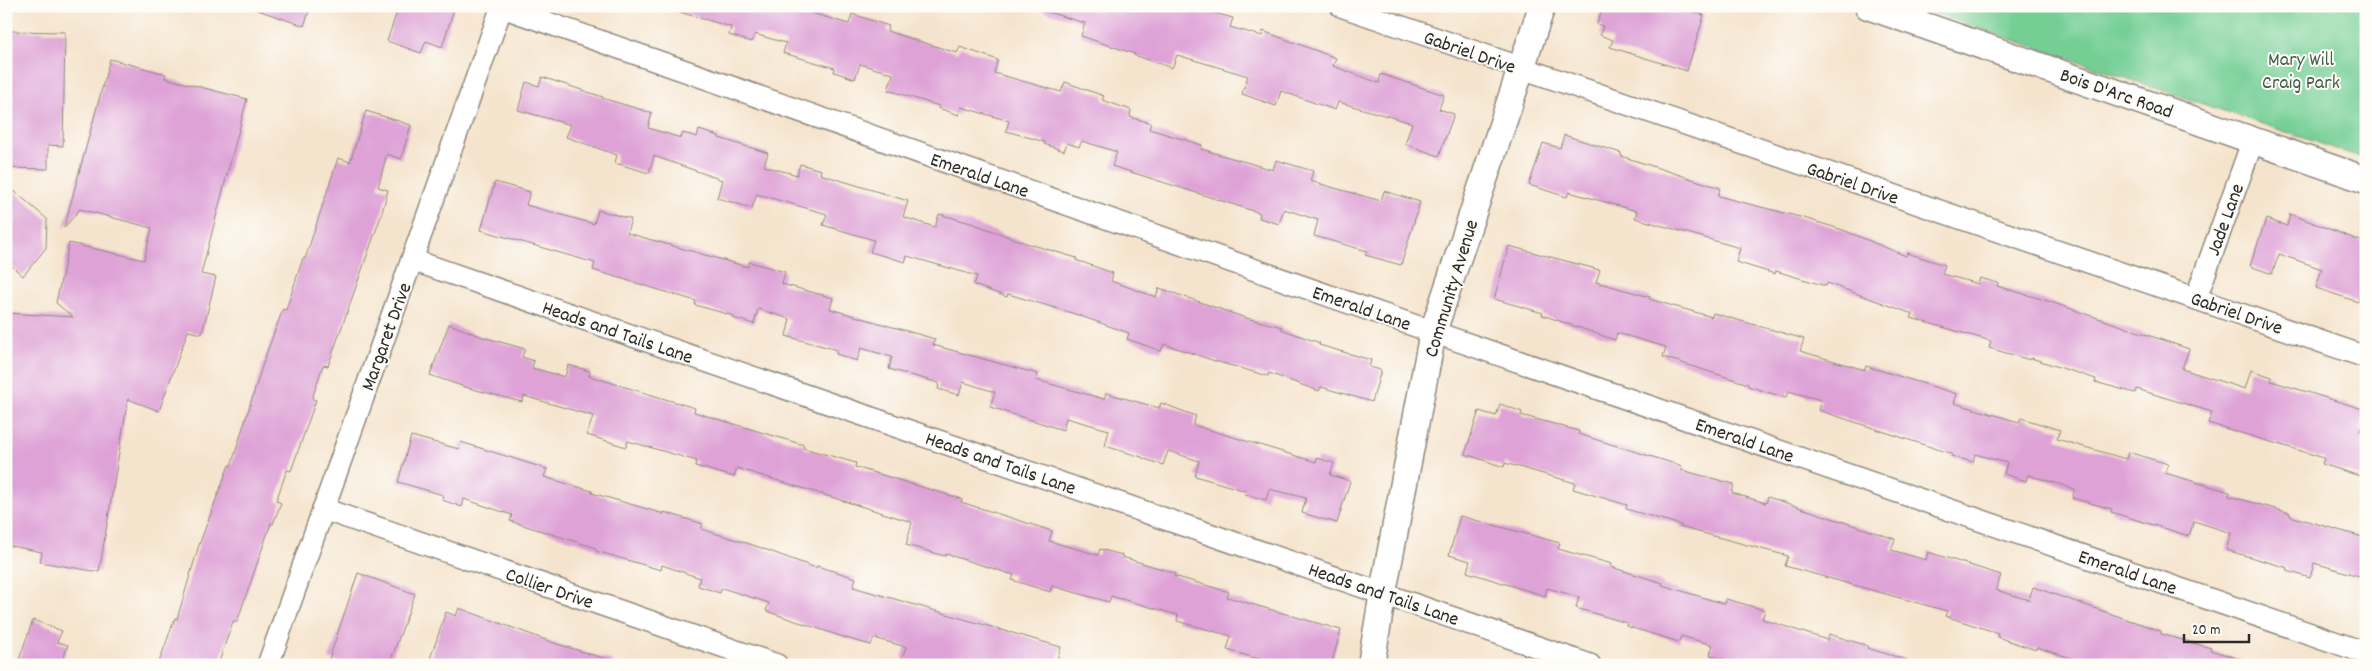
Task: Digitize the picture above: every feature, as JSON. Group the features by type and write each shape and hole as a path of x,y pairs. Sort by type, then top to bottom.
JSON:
{"street":[{"name":"Gabriel Drive","path":"1341,6 2366,357"},
{"name":"Community Avenue","path":"1371,665 1383,592 1433,332 1542,6"},
{"name":"Bois D'Arc Road","path":"1868,6 2366,180"},
{"name":"Margaret Drive","path":"268,665 502,7"},
{"name":"Emerald Lane","path":"502,7 1433,332 2366,653"},
{"name":"Jade Lane","path":"2196,298 2253,140"},
{"name":"Heads and Tails Lane","path":"412,260 1383,592 1590,665"},
{"name":"Collier Drive","path":"323,509 777,665"}],"green space":[{"name":"Mary Will Craig Park","path":"1913,6 2366,6 2366,159"}],"building":[{"path":"256,6 311,6 304,26 255,9"},
{"path":"399,6 455,6 442,47 426,41 421,53 387,41"},
{"path":"677,6 788,6 849,24 852,14 889,26 887,31 957,53 960,47 998,60 994,73 1061,92 1065,82 1104,96 1102,100 1131,110 1130,117 1151,123 1149,129 1202,145 1201,149 1273,170 1276,160 1313,171 1310,181 1381,201 1384,191 1420,202 1401,265 1365,255 1367,251 1314,236 1318,220 1284,209 1279,224 1259,218 1260,213 1112,166 1117,152 1082,141 1079,147 1067,143 1064,151 1044,144 1045,142 1006,131 1009,121 961,107 959,115 938,108 939,106 888,90 893,74 860,64 855,79 834,72 835,68 783,53 786,43 754,34 752,42 729,35 731,27 676,11"},
{"path":"1044,6 1130,6 1148,12 1150,6 1189,6 1233,18 1230,27 1262,36 1263,31 1336,58 1333,66 1379,83 1381,74 1444,95 1439,109 1454,114 1439,156 1405,144 1412,123 1338,102 1335,110 1281,91 1276,106 1242,94 1248,76 1177,55 1172,68 1134,55 1081,36 1085,23 1044,11"},
{"path":"1603,6 1673,6 1704,15 1687,71 1610,47 1613,40 1600,35 1603,26 1597,24"},
{"path":"7,31 65,32 63,146 48,145 48,169 6,168"},
{"path":"110,59 166,74 165,78 247,99 201,274 216,277 202,334 188,331 159,411 128,399 99,572 40,562 42,552 6,545 6,313 73,317 56,303 69,243 144,260 152,228 80,209 64,228"},
{"path":"542,77 652,113 648,128 681,138 683,133 697,137 699,130 768,153 764,166 797,175 800,164 821,170 820,174 908,201 903,217 935,227 939,214 974,224 1026,243 1077,258 1076,260 1113,273 1111,281 1156,297 1159,288 1246,318 1282,327 1281,329 1320,343 1319,345 1371,360 1369,367 1381,370 1372,402 1321,387 1319,391 1269,373 1268,376 1164,344 1161,351 1127,339 1129,333 1072,313 1008,294 1007,297 974,285 977,276 907,256 905,262 870,252 874,240 823,225 827,214 757,194 752,208 717,198 722,180 654,156 649,173 615,163 617,155 566,137 571,125 518,110 526,82 539,86"},
{"path":"366,111 411,125 401,159 387,154 378,187 388,190 381,216 328,366 323,365 312,399 316,400 291,471 287,470 276,501 281,503 273,524 271,523 237,622 233,621 218,665 158,665 175,618 177,619 199,545 229,465 231,466 265,357 283,309 286,310 303,258 305,259 338,158 350,162"},
{"path":"1564,135 1621,153 1621,156 1720,188 1718,196 1804,218 1843,230 1906,256 1907,253 1945,265 1942,274 1978,284 1980,278 1998,283 1997,286 2048,301 2189,349 2182,369 2245,389 2251,370 2272,377 2271,381 2366,410 2360,431 2366,433 2366,478 2322,464 2324,458 2208,423 2212,412 2137,389 2135,393 2095,382 2096,379 2031,358 2030,360 1989,348 1991,341 1911,318 1913,314 1827,283 1826,286 1776,271 1775,274 1736,262 1740,248 1635,218 1637,211 1569,192 1567,197 1529,185 1543,143 1560,148"},
{"path":"495,182 530,192 526,205 594,224 598,210 631,219 627,233 748,267 749,262 785,272 782,284 833,298 830,309 935,339 933,345 1038,374 1036,380 1104,399 1106,393 1159,408 1161,403 1196,416 1193,425 1316,462 1317,458 1334,463 1330,475 1350,481 1337,523 1302,513 1306,498 1269,489 1266,500 1245,494 1246,491 1195,476 1199,461 1168,451 1163,465 1105,446 1109,430 1066,418 1063,430 990,407 995,392 963,382 959,395 938,389 939,383 889,369 892,357 861,348 857,361 836,354 837,350 786,336 790,319 758,309 754,324 733,318 734,316 695,305 696,301 593,270 595,263 481,230"},
{"path":"6,184 47,219 46,248 23,276 6,261"},
{"path":"2290,214 2366,243 2366,279 2358,302 2316,288 2322,269 2279,254 2272,274 2250,266 2266,219 2287,226"},
{"path":"1509,246 1600,270 1596,282 1650,297 1649,299 1712,317 1713,313 1804,339 1800,351 1865,370 1866,366 1957,394 1954,403 2019,422 2021,418 2060,430 2057,439 2126,459 2128,452 2168,464 2165,473 2230,492 2229,496 2290,513 2290,516 2366,538 2366,578 2314,563 2310,578 2287,571 2288,568 2226,550 2231,533 2194,521 2189,536 2111,512 2112,509 2072,498 2075,489 2028,475 2026,481 2004,474 2007,463 1975,454 1973,462 1951,456 1952,454 1818,410 1821,400 1788,391 1786,398 1663,357 1666,347 1617,333 1615,340 1542,315 1543,313 1494,299"},
{"path":"449,324 483,337 525,349 522,357 534,361 532,368 565,377 568,365 590,371 589,376 695,408 694,412 804,445 803,448 856,463 855,467 962,499 961,502 1052,531 1049,541 1098,555 1100,549 1122,555 1122,557 1175,573 1174,576 1229,592 1227,597 1341,630 1331,665 1285,665 1227,650 1231,636 1177,621 1178,615 1111,596 1109,602 1052,586 1050,592 1012,580 1014,575 946,554 945,556 906,545 912,522 737,468 734,477 695,466 697,461 628,441 626,447 587,435 593,416 524,396 522,402 465,387 430,375"},
{"path":"1500,404 1522,412 1521,415 1579,431 1578,434 1682,466 1681,470 1734,484 1732,493 1766,503 1768,497 1895,539 1891,550 1926,560 1928,552 2001,575 1996,590 2029,600 2033,587 2161,631 2161,634 2211,648 2210,650 2243,660 2242,665 2093,665 2036,647 2036,650 1997,637 1998,633 1945,616 1947,611 1785,566 1788,556 1680,527 1681,525 1626,509 1627,505 1573,489 1575,483 1505,463 1504,467 1465,454 1479,411 1496,416"},
{"path":"411,436 459,449 461,442 547,469 544,477 592,491 592,493 703,524 701,529 753,545 816,568 817,566 856,578 853,587 1061,647 1055,665 927,665 902,658 906,647 874,638 871,645 849,639 766,611 769,603 722,588 720,593 698,586 700,578 662,565 661,570 596,551 596,548 510,521 512,515 464,499 462,507 442,500 443,495 398,482"},
{"path":"1460,516 1560,543 1558,549 1612,564 1611,567 1663,583 1662,585 1725,604 1726,599 1765,610 1762,619 1827,640 1829,634 1868,646 1867,648 1907,660 1907,665 1744,665 1710,655 1713,645 1681,636 1679,642 1626,626 1627,623 1576,608 1579,597 1547,588 1545,596 1467,572 1470,561 1449,555"},
{"path":"358,573 415,594 389,665 347,665 329,659"},
{"path":"459,608 554,643 613,661 613,665 438,665 429,662 446,612 456,616"},
{"path":"33,620 62,631 57,642 68,645 61,665 17,665"}]}
